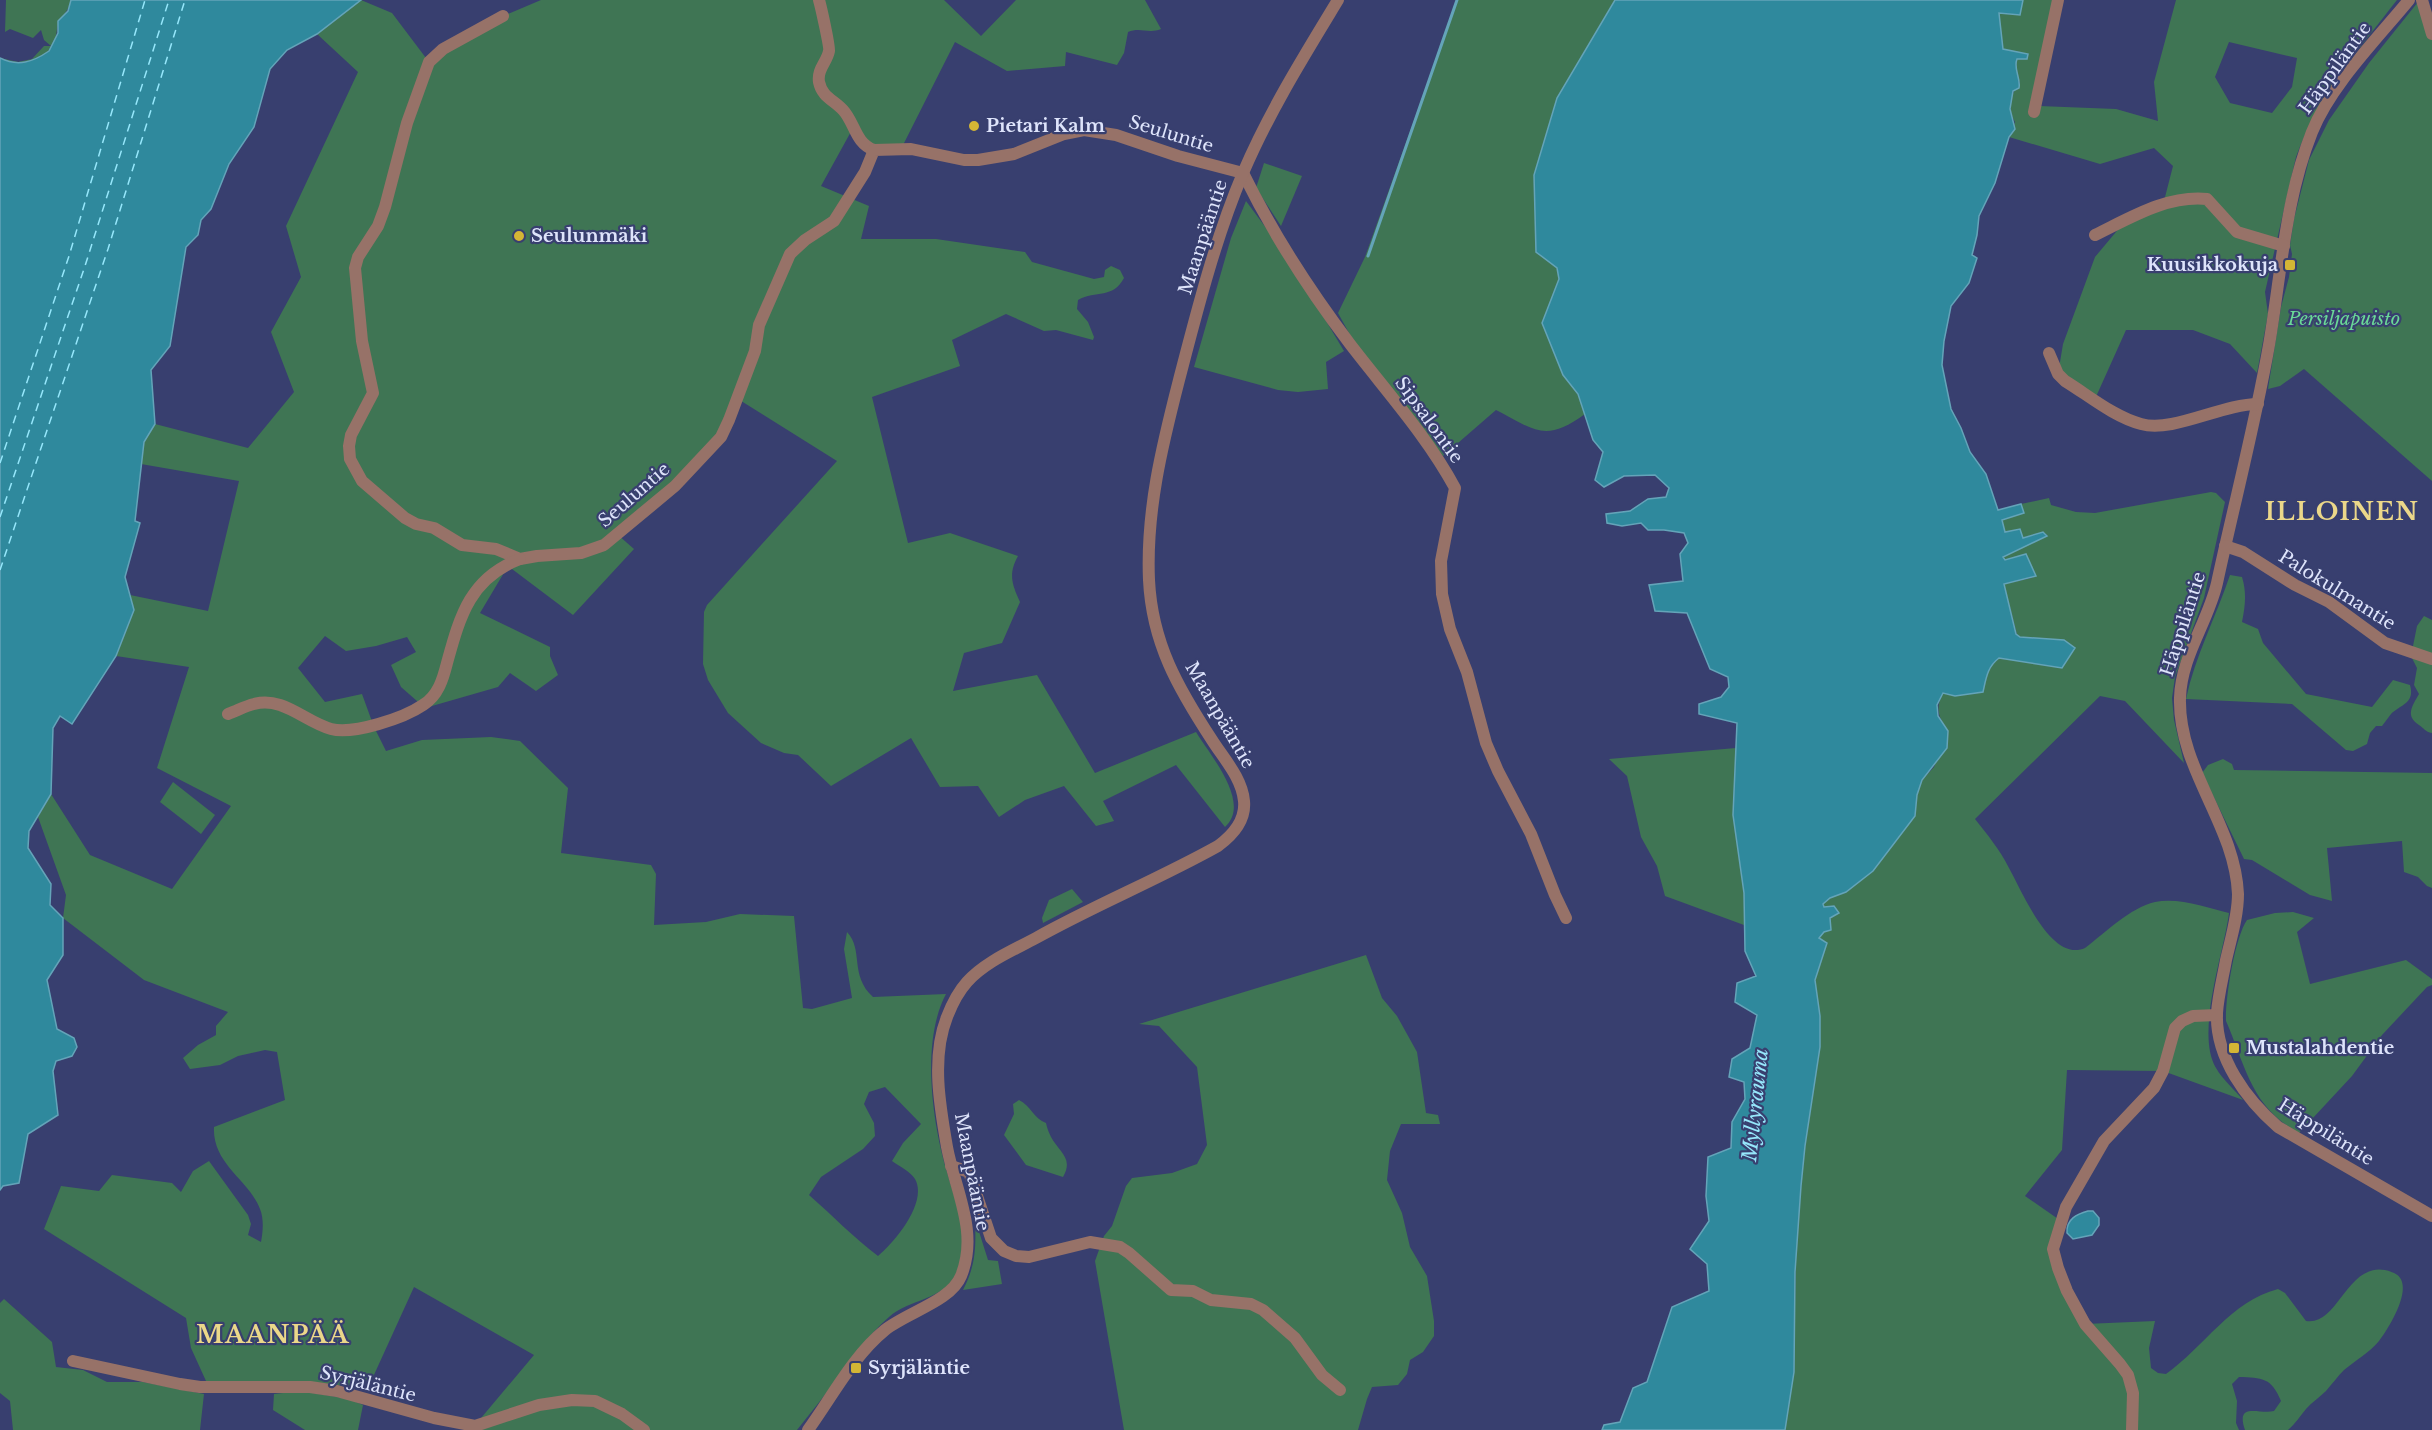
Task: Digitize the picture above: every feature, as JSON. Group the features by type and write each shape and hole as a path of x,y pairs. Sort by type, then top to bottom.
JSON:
{"street":[{"path":"819,0 823,25 830,47 820,71 821,86 827,98 843,110 860,140 874,150"},
{"name":"Maanpääntie","path":"808,1430 864,1350 884,1331 905,1316 953,1290 961,1277 967,1252 967,1225 951,1166 942,1111 940,1049 945,1020 958,994 967,982 987,965 1006,954 1218,846 1235,831 1243,815 1244,796 1236,778 1185,695 1161,646 1150,598 1149,568 1156,476 1194,324 1243,173 1288,83 1338,0"},
{"path":"2034,112 2058,0"},
{"name":"Häppiläntie","path":"2409,0 2347,76 2313,128 2301,164 2284,246 2258,404 2212,601 2182,679 2180,698 2185,740 2209,803 2226,837 2236,877 2238,898 2236,915 2217,1016 2219,1036 2237,1081 2263,1114 2296,1138 2432,1216"},
{"path":"2422,0 2432,34"},
{"name":"Seuluntie","path":"503,15 434,55 424,73 407,123 378,226 358,257 355,268 367,373 372,383 373,393 358,418 349,446 350,459 362,481 405,518 416,524 434,528 462,545 496,549 520,559 580,553 604,544 675,486 721,437 755,351 759,325 790,254 805,240 834,221 865,172 874,150 911,149 964,160 978,160 1014,154 1064,134 1084,130 1116,135 1178,156 1243,173"},
{"name":"Sipsalontie","path":"1243,173 1266,215 1328,314 1435,453 1455,488 1441,561 1442,594 1450,629 1467,672 1486,743 1497,771 1531,834 1566,918"},
{"path":"2096,235 2158,206 2198,198 2207,199 2237,232 2284,246"},
{"path":"2049,353 2058,374 2065,381 2125,417 2143,425 2169,425 2207,413 2258,404"},
{"name":"Palokulmantie","path":"2225,546 2243,552 2329,602 2385,644 2432,658"},
{"path":"228,714 255,704 270,703 284,706 320,725 334,730 345,730 371,725 424,705 438,689 463,610 473,593 498,569 520,559"},
{"path":"2132,1430 2133,1393 2128,1376 2121,1364 2085,1324 2067,1291 2053,1249 2066,1207 2104,1141 2154,1088 2163,1071 2175,1028 2182,1021 2193,1016 2217,1016"},
{"path":"951,1166 967,1170 972,1176 991,1238 1004,1251 1016,1256 1029,1257 1090,1242 1119,1247 1129,1252 1171,1290 1193,1291 1211,1300 1251,1304 1263,1310 1295,1338 1323,1375 1340,1390"},
{"name":"Syrjäläntie","path":"73,1361 190,1386 310,1387 337,1391 459,1425 475,1426 539,1406 572,1400 595,1401 622,1414 644,1430"}],"green space":[{"path":"6,0 71,0 58,25 56,38 50,50 37,59 18,62 32,59 44,46 51,46 44,40 41,30 33,38 10,29 5,32"},
{"path":"361,0 392,13 429,62 503,16 541,0 944,0 981,36 1016,0 1145,0 1161,29 1128,32 1124,53 1117,65 1066,52 1065,66 1007,71 955,42 901,149 881,151 853,128 821,186 869,206 861,239 936,239 1025,252 1032,262 1094,279 1104,277 1105,270 1111,266 1120,270 1124,278 1115,289 1078,300 1077,309 1088,322 1093,340 1056,330 1044,331 1006,314 952,340 960,366 872,397 908,543 950,533 1018,556 1013,568 1012,579 1020,602 1002,643 964,653 953,691 1037,675 1095,773 1196,732 1226,779 1231,792 1234,805 1232,817 1225,827 1176,765 1103,801 1114,821 1096,826 1064,786 1025,800 999,817 978,786 940,787 911,738 831,786 798,755 784,753 761,743 728,713 708,680 703,664 704,612 707,605 837,461 738,399 721,437 618,535 634,549 573,615 508,566 480,613 550,647 550,656 558,675 536,691 510,673 498,687 425,708 401,687 391,665 416,652 407,637 376,646 346,651 325,636 298,668 325,702 362,694 386,751 422,740 491,737 520,741 568,788 561,853 651,865 656,874 654,925 706,922 740,914 794,916 803,1008 812,1009 852,998 844,949 847,932 855,947 861,980 873,997 946,994 938,1013 934,1035 931,1082 937,1130 961,1222 963,1247 961,1260 956,1274 943,1289 897,1311 874,1331 797,1430 471,1430 534,1355 414,1287 368,1388 300,1381 206,1381 191,1348 186,1318 44,1229 61,1186 99,1191 112,1175 172,1183 181,1192 193,1171 209,1161 248,1215 251,1224 248,1235 261,1242 263,1225 260,1209 248,1189 225,1162 215,1140 214,1127 285,1100 277,1052 265,1050 238,1056 220,1065 190,1069 183,1058 198,1045 216,1035 216,1026 228,1012 144,980 63,918 66,895 38,817 51,794 90,855 172,889 231,806 157,768 189,667 116,656 134,610 130,595 208,611 239,481 141,464 144,442 155,424 248,448 294,392 271,332 301,277 286,226 358,72 317,34","holes":["885,1087 921,1124 903,1143 892,1161 915,1179 918,1188 917,1199 901,1232 878,1256 809,1195 821,1177 863,1149 875,1136 874,1123 864,1104 869,1092"]},
{"path":"1457,0 1772,0 1593,440 1585,414 1571,423 1550,431 1531,428 1496,410 1443,456 1354,342 1338,313 1365,257"},
{"path":"2023,0 2062,0 2039,106 2116,109 2158,121 2154,82 2176,0 2397,0 2327,94 2296,157 2265,292 2268,314 2257,373 2230,344 2193,330 2126,330 2095,399 2058,374 2063,344 2095,257 2131,214 2164,201 2173,166 2154,148 2100,164 2009,137 2015,122 2011,112 2011,102 2020,83 2016,74 2016,59 2027,59 2028,54 2003,49 1998,13 2020,15","holes":["2229,42 2297,58 2292,87 2272,113 2230,103 2215,77"]},
{"name":"Persiljapuisto","path":"2418,2 2432,30 2432,481 2304,369 2280,386 2268,389 2281,307 2289,277 2294,219 2309,160 2329,120 2369,63"},
{"path":"1264,163 1302,176 1281,226 1256,188"},
{"path":"1246,201 1289,259 1344,351 1326,362 1328,389 1298,392 1278,390 1194,367 1231,238"},
{"path":"2211,492 2216,493 2225,502 2204,598 2175,677 2172,698 2174,720 2184,763 2125,701 2100,696 1975,819 2002,855 2039,922 2061,945 2073,950 2085,948 2136,909 2155,902 2183,902 2229,913 2213,992 2208,1035 2210,1053 2216,1068 2243,1100 2163,1071 2067,1070 2062,1150 2025,1196 2061,1221 2053,1249 2085,1324 2155,1321 2149,1348 2151,1368 2158,1373 2166,1374 2246,1304 2278,1289 2285,1293 2306,1321 2318,1320 2328,1313 2355,1281 2366,1273 2378,1270 2394,1273 2400,1278 2403,1286 2399,1306 2375,1345 2344,1370 2288,1430 2245,1430 2243,1415 2246,1412 2274,1411 2281,1401 2273,1387 2265,1380 2239,1377 2232,1384 2237,1401 2236,1423 2239,1430 1765,1430 1794,1372 1796,1238 1805,1146 1820,1047 1820,1016 1815,980 1827,943 1819,939 1830,920 1823,904 1830,898 1846,892 1858,881 1915,816 1917,795 1922,780 1934,767 1948,731 1939,712 1943,693 1983,692 1989,669 1999,658 2062,668 2064,640 2017,635 2004,584 2036,576 2030,565 2005,560 2002,557 2047,535 2043,532 2022,538 2005,532 2002,520 2024,513 2021,504 2049,498 2051,505 2076,512 2095,513"},
{"path":"2230,575 2242,577 2244,583 2245,600 2242,622 2258,629 2263,643 2306,694 2372,707 2393,680 2410,685 2409,699 2391,714 2382,726 2376,726 2370,733 2367,744 2353,751 2346,750 2292,704 2186,699 2195,667"},
{"path":"2424,616 2432,620 2432,733 2415,722 2411,714 2419,694 2414,685 2417,668 2411,656 2417,626"},
{"path":"1736,748 1733,815 1744,893 1744,925 1665,896 1657,866 1641,837 1627,776 1609,759"},
{"path":"2223,759 2232,764 2234,770 2432,773 2432,888 2418,877 2404,872 2402,841 2327,848 2332,901 2310,895 2252,860 2244,859 2202,773 2208,765"},
{"path":"173,782 215,815 201,834 160,802"},
{"path":"1072,889 1083,902 1043,923 1042,918 1049,900"},
{"path":"2293,912 2314,918 2297,932 2310,984 2406,960 2432,979 2432,985 2427,987 2382,1035 2352,1076 2299,1133 2283,1123 2260,1098 2245,1070 2226,1021 2232,969 2247,920 2275,913"},
{"path":"1366,955 1382,998 1397,1016 1417,1052 1426,1113 1438,1115 1440,1124 1401,1124 1390,1151 1387,1180 1402,1213 1410,1247 1427,1276 1434,1336 1423,1352 1410,1360 1407,1374 1398,1385 1372,1387 1358,1430 1124,1430 1095,1261 1104,1236 1112,1226 1126,1186 1132,1178 1172,1173 1197,1164 1207,1145 1197,1067 1159,1026 1139,1024"},
{"path":"1019,1100 1038,1119 1046,1123 1051,1137 1066,1160 1067,1165 1063,1177 1026,1165 1004,1135 1014,1114 1013,1104"},
{"path":"975,1219 988,1260 998,1261 1002,1284 963,1290 974,1256"},
{"path":"4,1299 52,1342 56,1367 83,1370 107,1382 143,1382 204,1394 200,1430 13,1430 10,1401 0,1393 0,1303"},
{"path":"301,1391 349,1399 363,1405 358,1430 305,1430 273,1410 274,1394"}],"water":[{"path":"71,0 361,0 317,34 287,50 270,69 254,127 229,164 211,209 201,220 198,235 186,247 170,346 151,370 155,424 144,442 135,521 140,523 125,577 134,610 116,656 72,724 60,716 53,728 51,794 29,831 28,848 51,884 50,905 63,918 63,955 47,980 57,1029 74,1038 77,1047 72,1056 56,1061 53,1071 58,1115 28,1134 19,1183 3,1186 0,1190 0,58 19,63 37,58 49,51 58,33 58,21 68,11"},
{"name":"Myllyrauma","path":"1615,0 2023,0 2020,15 1999,13 2003,49 2028,54 2027,59 2017,59 2019,88 2013,91 2010,109 2015,129 2009,137 1995,183 1979,216 1972,255 1977,258 1969,283 1951,306 1942,365 1951,409 1970,452 1986,474 1998,510 2021,504 2024,513 2002,520 2005,532 2020,529 2023,538 2043,532 2047,536 2003,557 2005,560 2026,554 2036,576 2004,584 2016,634 2020,637 2064,640 2075,648 2062,668 1999,658 1989,669 1983,692 1955,696 1943,693 1937,705 1938,716 1948,731 1947,748 1922,780 1917,795 1915,816 1873,871 1846,892 1830,898 1823,904 1824,907 1834,906 1839,913 1830,918 1831,930 1824,932 1819,938 1827,943 1815,980 1820,1016 1820,1047 1801,1186 1795,1272 1794,1372 1785,1430 1602,1430 1604,1425 1620,1422 1633,1388 1647,1382 1672,1307 1709,1291 1707,1264 1690,1249 1709,1221 1706,1196 1708,1157 1731,1148 1732,1122 1745,1099 1744,1082 1729,1077 1732,1059 1750,1048 1757,1015 1735,1002 1737,983 1756,976 1745,951 1744,893 1733,815 1737,723 1699,714 1699,704 1721,697 1729,687 1728,677 1710,669 1687,613 1655,611 1649,585 1683,581 1680,554 1688,543 1684,533 1648,530 1641,523 1622,526 1607,523 1606,514 1630,511 1648,499 1666,497 1669,488 1655,475 1624,476 1604,487 1595,480 1603,452 1593,440 1578,394 1563,375 1542,323 1559,279 1557,268 1536,252 1534,175 1557,98"},
{"path":"2093,1211 2099,1218 2099,1225 2092,1235 2073,1239 2067,1233 2068,1224 2076,1216"}],"waterway":[{"path":"1368,256 1457,0"}],"ferry route":[{"path":"0,463 69,256 145,0"},
{"path":"0,517 85,266 169,0"},
{"path":"0,570 108,249 185,0"}],"place":[{"name":"Pietari Kalm","path":"974,126"},
{"name":"Seulunmäki","path":"519,236"},
{"name":"Kuusikkokuja","path":"2290,265"},
{"name":"Mustalahdentie","path":"2234,1048"},
{"name":"Syrjäläntie","path":"856,1368"}],"district":[{"name":"ILLOINEN","path":"2342,511"},
{"name":"MAANPÄÄ","path":"273,1334"}]}
